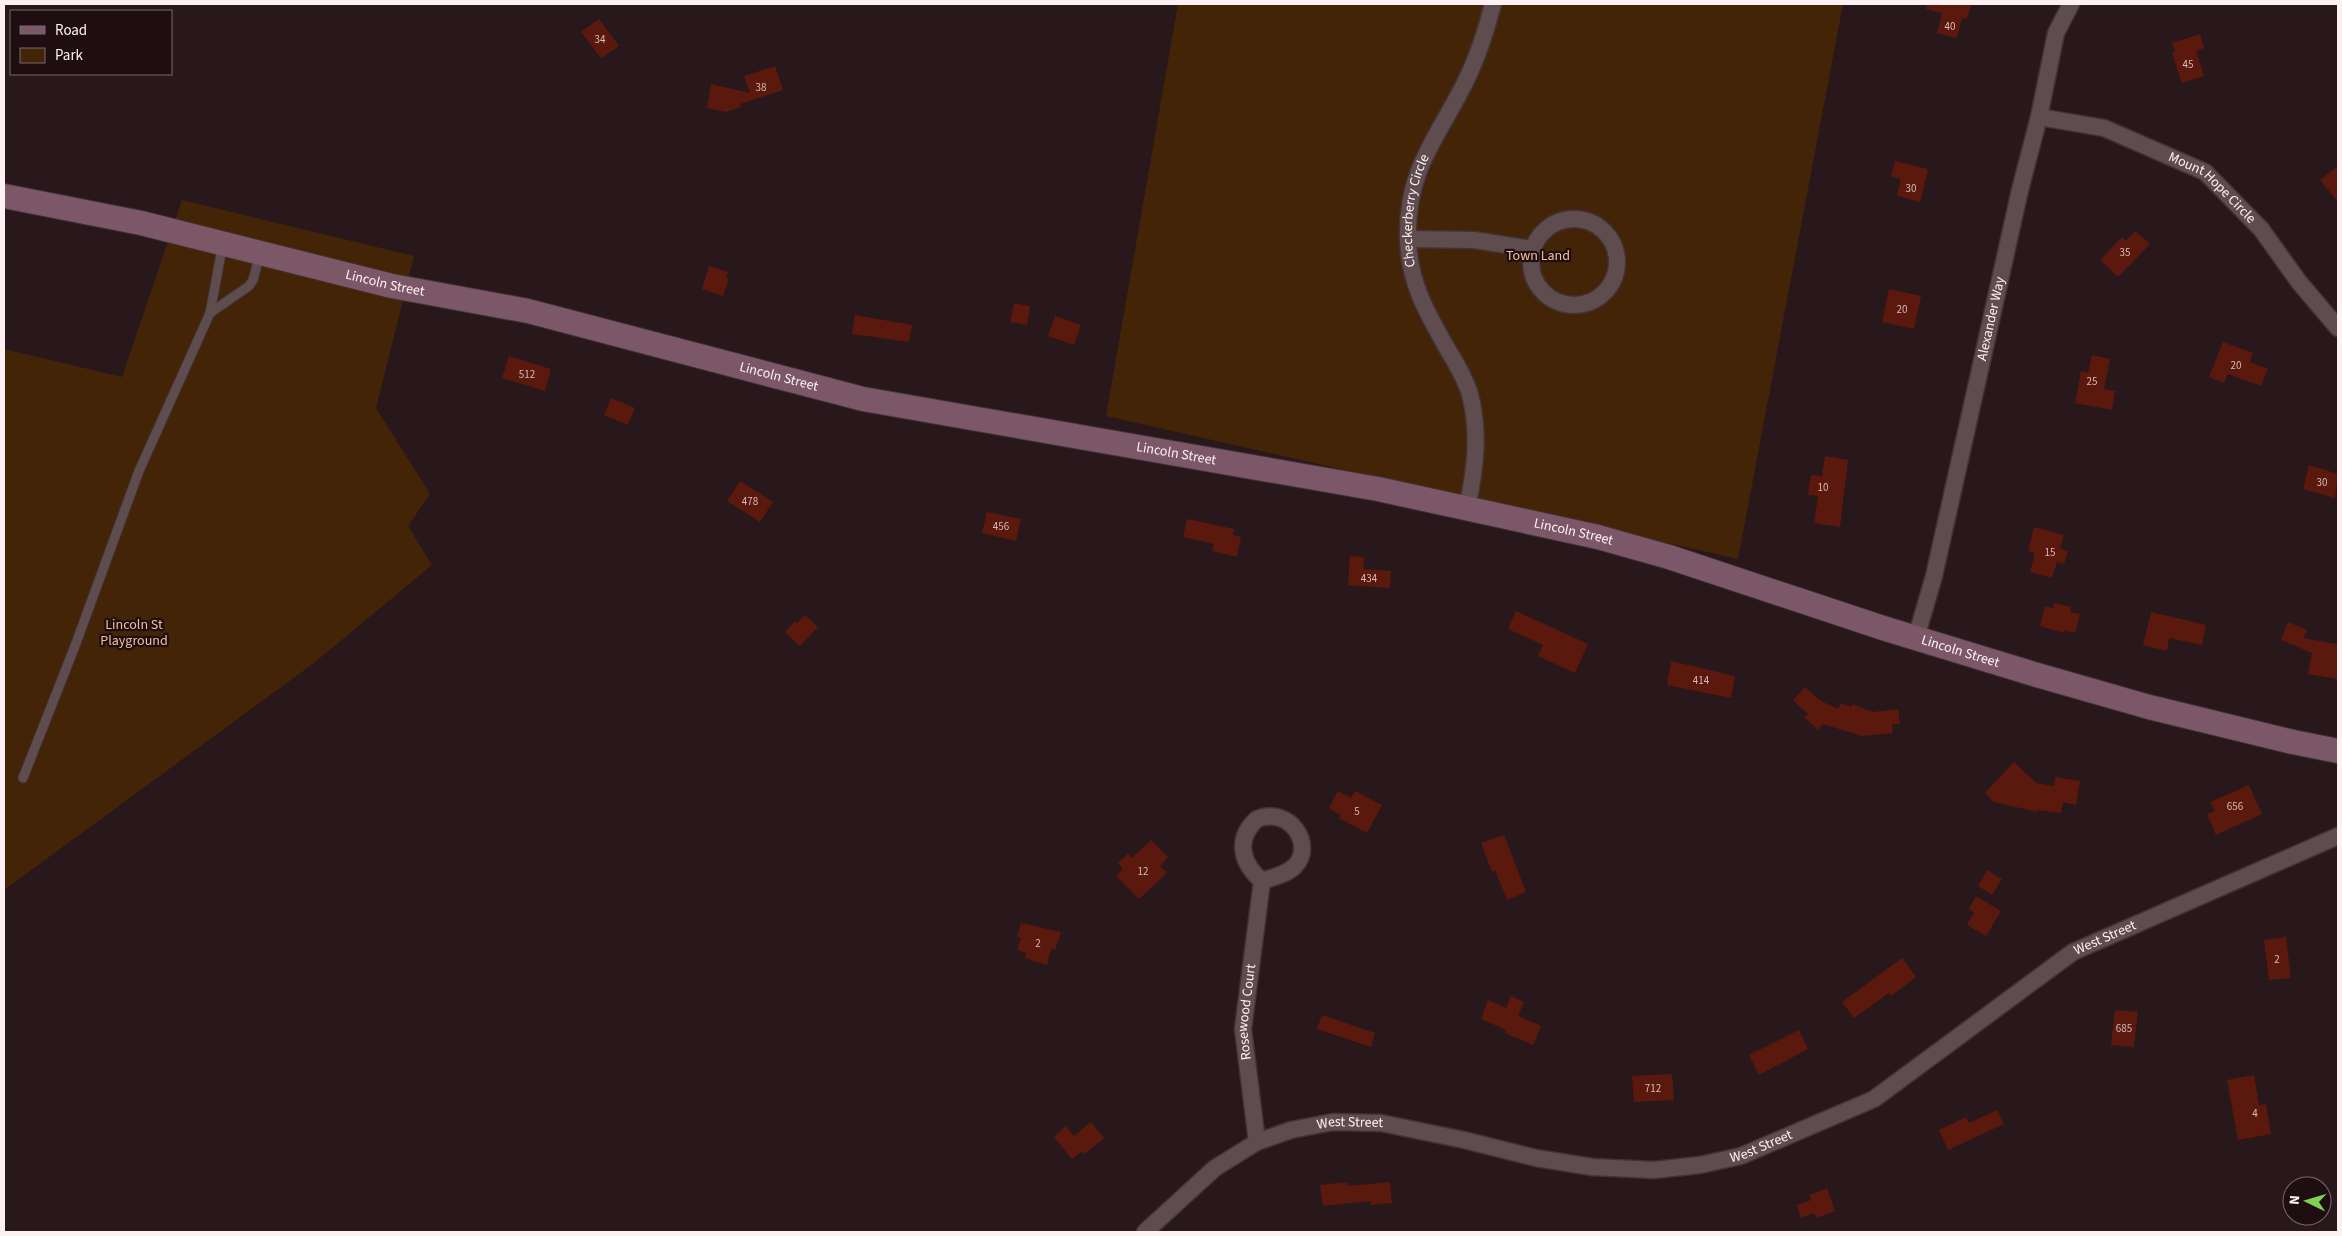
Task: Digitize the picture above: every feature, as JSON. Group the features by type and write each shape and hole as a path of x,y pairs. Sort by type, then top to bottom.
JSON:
{"main road":[{"name":"Lincoln Street","path":"4,196 141,223 392,286 528,311 863,399 1277,470 1467,507 1598,537 1670,557 1916,638 2149,707 2338,751"}],"street":[{"name":"Checkerberry Circle","path":"1467,507 1474,475 1476,446 1474,418 1468,390 1416,291 1410,271 1408,204 1416,175 1429,145 1470,72 1485,34 1493,4"},
{"name":"Alexander Way","path":"1916,638 1936,566 2020,190 2039,117 2056,33 2072,4"},
{"name":"Mount Hope Circle","path":"2039,117 2104,128 2204,172 2261,229 2300,282 2338,328"},
{"path":"1563,219 1585,220 1605,230 1613,243 1617,257 1616,272 1611,285 1602,295 1583,304 1563,304 1550,299 1540,289 1533,277 1530,264 1532,249 1538,236 1549,225 1563,219"},
{"path":"1408,239 1474,240 1532,249"},
{"name":"West Street","path":"1145,1232 1215,1168 1257,1142 1291,1130 1334,1122 1381,1123 1464,1140 1536,1158 1592,1167 1654,1170 1700,1166 1741,1156 1874,1100 2073,952 2338,836"},
{"name":"Rosewood Court","path":"1257,1142 1243,1029 1262,881"}],"lane":[{"path":"23,778 75,646 139,471 210,313 223,243"},
{"path":"210,313 249,286 253,280 260,252"}],"green space":[{"name":"Town Land","path":"1178,4 1843,4 1738,559 1106,416"},
{"name":"Lincoln St Playground","path":"182,200 414,256 376,408 430,494 408,526 432,565 314,663 4,890 4,349 122,377"}],"building":[{"path":"1927,4 1971,4 1967,19 1962,18 1957,38 1937,33 1942,13 1926,9"},
{"path":"599,19 619,46 601,58 581,32"},
{"path":"2200,34 2204,48 2196,51 2204,76 2182,83 2172,53 2175,52 2172,43"},
{"path":"775,66 783,90 740,104 741,107 726,112 707,108 711,84 750,93 744,76"},
{"path":"1895,161 1928,169 1920,202 1897,196 1901,179 1891,176"},
{"path":"2338,166 2338,202 2320,180"},
{"path":"2135,231 2150,244 2118,277 2100,260 2122,237 2126,241"},
{"path":"709,266 728,272 726,277 729,278 723,296 702,289"},
{"path":"1889,289 1921,296 1914,329 1882,322"},
{"path":"1014,303 1030,306 1027,325 1010,322"},
{"path":"855,315 912,325 909,342 852,334"},
{"path":"1055,316 1081,325 1074,345 1048,336"},
{"path":"2223,342 2253,353 2250,362 2268,369 2261,386 2228,374 2224,383 2209,377"},
{"path":"2092,355 2110,359 2104,389 2115,391 2112,410 2075,403 2081,371 2088,373"},
{"path":"509,356 551,369 545,391 502,378"},
{"path":"611,398 635,408 628,425 604,415"},
{"path":"1825,456 1848,460 1840,527 1814,523 1818,496 1808,495 1811,475 1822,476"},
{"path":"2309,465 2338,474 2335,498 2303,489"},
{"path":"740,481 773,502 760,522 727,501"},
{"path":"987,512 1021,519 1016,541 982,533"},
{"path":"1187,519 1234,529 1233,535 1241,537 1237,557 1212,551 1214,544 1183,537"},
{"path":"2034,527 2064,535 2060,548 2068,551 2064,564 2057,562 2052,578 2030,572 2035,553 2028,551"},
{"path":"1350,556 1364,557 1363,569 1391,571 1390,588 1348,585"},
{"path":"2054,603 2071,607 2070,612 2080,614 2075,633 2065,630 2064,633 2040,626 2045,606 2053,608"},
{"path":"1516,611 1588,644 1575,673 1538,656 1543,645 1508,629"},
{"path":"2151,612 2206,625 2202,645 2169,638 2167,651 2143,645"},
{"path":"805,615 818,627 800,646 785,632 795,621 797,623"},
{"path":"2288,622 2307,630 2303,638 2338,644 2338,679 2308,674 2312,653 2281,640"},
{"path":"1671,661 1735,676 1731,698 1667,685"},
{"path":"1805,687 1819,700 1838,709 1841,703 1851,707 1852,704 1873,712 1898,709 1900,724 1892,724 1893,733 1862,736 1823,724 1818,730 1804,717 1808,714 1793,700"},
{"path":"2014,762 2036,783 2054,786 2055,777 2080,781 2076,805 2063,802 2061,813 2038,810 2037,812 1994,802 1985,793"},
{"path":"2249,785 2262,814 2216,835 2207,814 2215,811 2210,802"},
{"path":"1338,791 1351,798 1355,791 1382,805 1367,833 1339,818 1341,815 1329,808"},
{"path":"1504,835 1526,892 1507,900 1495,870 1492,872 1481,843"},
{"path":"1151,840 1168,857 1160,866 1167,873 1139,899 1116,876 1123,869 1118,863 1128,854 1132,858"},
{"path":"1987,870 2002,879 1992,895 1978,886"},
{"path":"1976,896 2001,911 1986,936 1967,925 1974,912 1969,909"},
{"path":"1021,923 1061,932 1055,950 1051,949 1047,965 1025,958 1026,953 1017,950 1021,938 1017,937"},
{"path":"2286,937 2291,978 2269,980 2264,940"},
{"path":"1902,958 1916,977 1891,996 1889,993 1854,1018 1842,1002"},
{"path":"1511,996 1524,1002 1518,1016 1541,1026 1533,1045 1505,1033 1506,1030 1481,1019 1488,1000 1506,1008"},
{"path":"2115,1010 2138,1012 2134,1047 2111,1045"},
{"path":"1322,1015 1375,1033 1371,1047 1317,1029"},
{"path":"1799,1030 1808,1049 1759,1075 1749,1055"},
{"path":"1672,1074 1674,1100 1634,1102 1632,1076"},
{"path":"2254,1075 2259,1105 2266,1104 2271,1134 2238,1140 2227,1080"},
{"path":"1997,1110 2004,1124 1948,1150 1939,1130 1966,1117 1969,1123"},
{"path":"1091,1122 1104,1138 1085,1154 1082,1151 1072,1159 1054,1137 1066,1126 1074,1136"},
{"path":"1347,1182 1348,1186 1390,1182 1392,1203 1371,1205 1371,1201 1323,1206 1320,1185"},
{"path":"1827,1188 1835,1211 1816,1218 1814,1213 1801,1218 1797,1205 1811,1200 1809,1195"}]}
